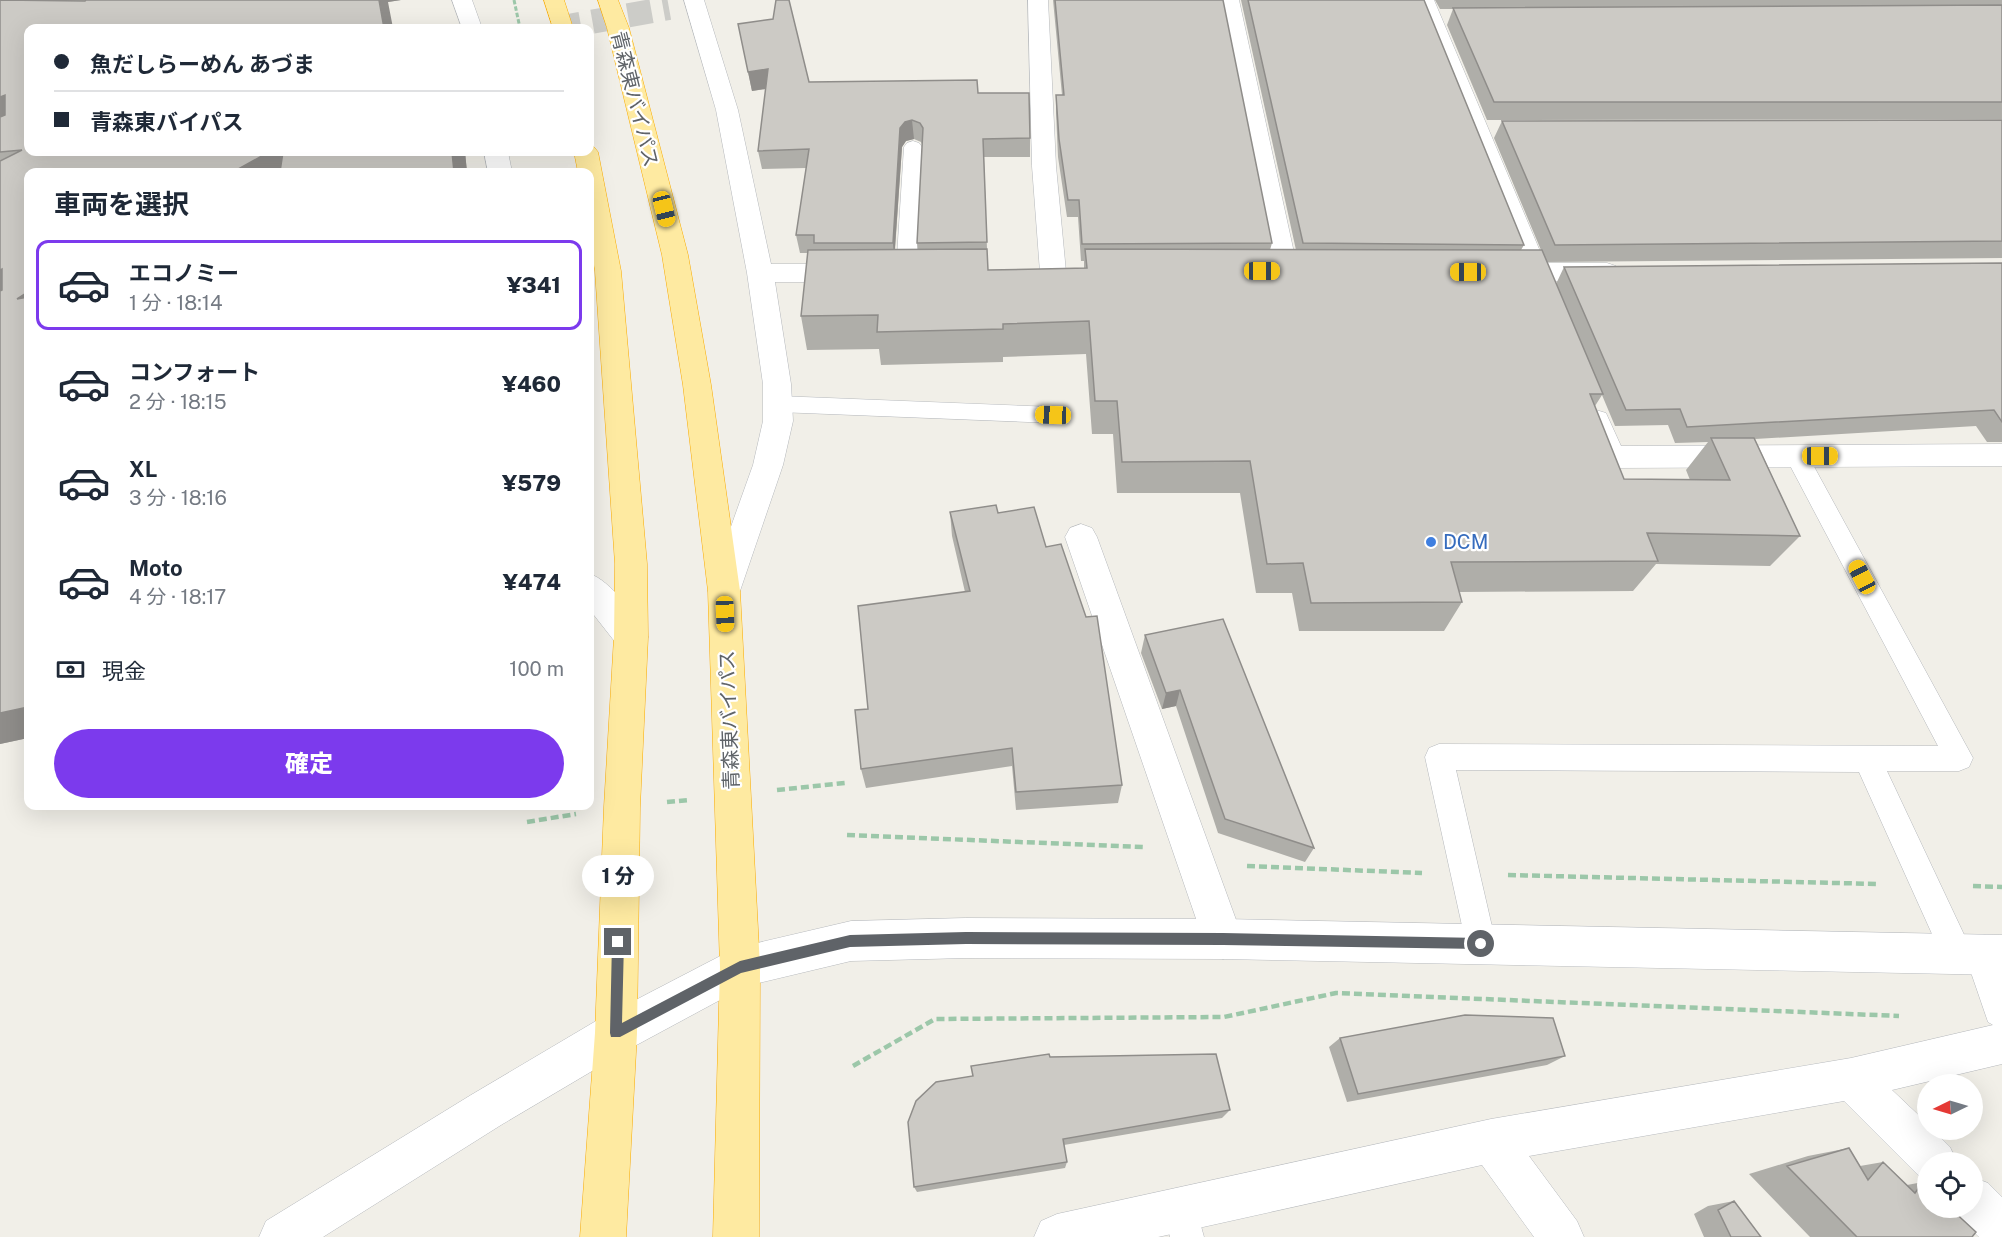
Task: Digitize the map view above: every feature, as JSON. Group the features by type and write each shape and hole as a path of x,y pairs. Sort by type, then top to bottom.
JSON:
{"highway":[{"path":"554,0 562,24"},
{"name":"青森東バイパス","path":"608,0 618,28 675,255 697,385 724,591 740,967 736,1237"},
{"path":"594,195 608,271 631,564 631,637 622,807 616,1033 603,1237"}],"street":[{"path":"462,0 471,24"},
{"path":"1038,0 1044,166 1053,272"},
{"path":"1229,0 1286,271"},
{"path":"689,4 727,110 760,273 777,384 778,421 768,465 724,591"},
{"path":"1428,8 1455,17"},
{"path":"1428,8 1554,316"},
{"path":"1476,129 1500,129"},
{"path":"760,273 897,272"},
{"path":"1476,272 1632,272"},
{"path":"1584,392 1611,457 2002,455"},
{"path":"1081,537 1223,939"},
{"path":"594,592 631,637"},
{"path":"282,1237 486,1110 616,1033 740,967 850,941 966,938 1223,939 1981,955 2002,1008"},
{"path":"1056,1237 1184,1223 1491,1141 1851,1079 2002,1043"},
{"path":"1851,1079 1925,1152"},
{"path":"1491,1141 1561,1237"},
{"path":"1983,1210 2002,1228"}],"lane":[{"path":"897,272 913,147"},
{"path":"778,404 1053,415"},
{"path":"1481,944 1439,756 1959,758 1797,456"},
{"path":"1867,759 1981,955"}],"path":[{"path":"853,1066 935,1019 1224,1017 1336,993 1907,1016"}],"building":[{"path":"0,0 379,0 383,24 24,24 24,156 262,156 240,168 24,168 24,295 17,299 24,298 24,708 0,713 0,291 2,290 2,269 0,270 0,161 22,150 0,152 0,117 5,115 5,95 0,97"},
{"path":"776,0 789,0 809,82 977,80 978,93 1029,93 1030,138 983,139 987,242 917,243 923,128 920,123 912,120 905,122 900,128 893,243 814,243 814,235 796,235 809,149 758,151 768,69 748,72 738,24 773,19"},
{"path":"1055,0 1223,0 1272,243 1082,244 1079,200 1068,200 1059,139 1056,95 1064,95"},
{"path":"1248,0 1424,0 1524,245 1303,243"},
{"path":"2002,5 2002,102 1494,102 1453,8"},
{"path":"2002,120 2002,241 1555,245 1502,121"},
{"path":"282,156 452,156 454,168 281,168"},
{"path":"987,249 988,270 1087,268 1085,249 1542,250 1603,394 1590,394 1624,479 1730,480 1711,438 1754,438 1800,536 1647,533 1658,561 1451,562 1462,602 1311,603 1303,563 1267,564 1250,461 1122,462 1117,401 1095,401 1089,321 1003,324 1003,329 877,332 878,315 801,316 808,250"},
{"path":"2002,263 2002,422 1994,410 1687,427 1680,409 1626,410 1564,267"},
{"path":"996,505 998,513 1034,507 1046,547 1061,544 1086,617 1097,616 1122,785 1016,792 1012,748 861,769 855,710 868,709 858,606 970,591 950,512"},
{"path":"1223,619 1314,848 1225,819 1180,690 1166,693 1145,635"},
{"path":"1465,1015 1553,1018 1565,1056 1358,1094 1340,1038"},
{"path":"1049,1054 1050,1057 1216,1054 1230,1110 1063,1139 1067,1162 914,1187 908,1122 916,1101 936,1082 973,1076 971,1066"},
{"path":"1849,1148 1868,1180 1883,1162 1915,1193 1917,1190 1917,1218 1961,1218 1976,1232 1972,1237 1857,1237 1787,1166"},
{"path":"1734,1201 1761,1237 1731,1237 1718,1210"}],"tunnel":[{"path":"579,24 669,8"}],"place":[{"name":"DCM","path":"1431,542"}],"route":[{"path":"618,942 616,1033 740,967 850,941 966,938 1223,939 1481,944"}]}
